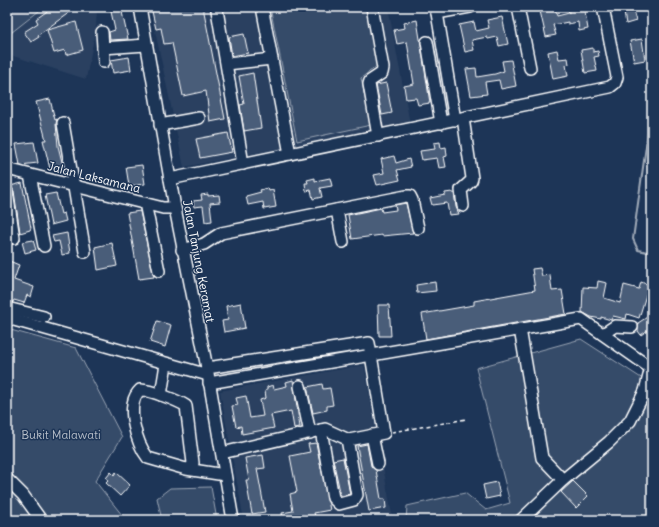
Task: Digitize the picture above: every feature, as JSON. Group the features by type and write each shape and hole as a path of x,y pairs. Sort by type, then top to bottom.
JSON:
{"street":[{"name":"Jalan Tanjung Keramat","path":"140,7 182,250 208,375 233,520"},
{"path":"218,7 217,10 243,164"},
{"path":"262,7 290,154"},
{"path":"372,7 383,68 382,73 370,81 369,84 378,136"},
{"path":"463,206 461,190 472,181 472,178 436,10 470,7"},
{"path":"518,7 530,68"},
{"path":"170,179 610,87 613,85 617,77 603,7"},
{"path":"102,32 104,62"},
{"path":"427,42 440,123"},
{"path":"103,48 146,45"},
{"path":"227,64 272,59"},
{"path":"160,125 199,118"},
{"path":"63,123 85,252"},
{"name":"Jalan Laksamana","path":"7,171 11,170 163,208 175,208"},
{"path":"30,175 44,246"},
{"path":"7,192 9,218 14,238"},
{"path":"182,250 204,244 221,233 408,196 412,200 418,228"},
{"path":"145,203 159,271"},
{"path":"337,210 343,242"},
{"path":"7,308 44,317"},
{"path":"7,318 208,375 370,356 581,319 651,367 645,391 630,421 609,442 562,480 521,520"},
{"path":"603,334 615,326 632,327"},
{"path":"520,329 542,458 562,480"},
{"path":"208,375 369,343 384,433 347,439 330,430 321,430 222,453"},
{"path":"161,395 166,364"},
{"path":"300,386 310,433"},
{"path":"186,469 191,468 193,463 186,408 182,404 161,395 145,390 138,392 132,412 134,429 148,458 186,469 225,475"},
{"path":"321,430 333,498 339,504 354,500 357,496 347,439"},
{"path":"372,435 378,464"},
{"path":"7,479 23,495 41,520"}],"path":[{"path":"384,433 467,419"}],"shaded area":[{"path":"7,7 97,7 96,27 86,79 7,54"},
{"path":"150,7 388,7 410,124 184,167"},
{"path":"364,365 392,515 363,520 244,520 220,391"}],"green space":[{"path":"7,7 44,7 7,36"},
{"path":"270,7 366,7 377,66 361,78 371,125 297,141"},
{"name":"Bukit Malawati","path":"7,329 76,348 122,437 95,481 126,520 7,520"},
{"path":"581,339 652,385 652,520 406,520 407,506 465,493 486,510 510,503 476,368"},
{"path":"211,487 217,520 162,520 157,498 170,488"}],"building":[{"path":"53,7 77,7 38,35 39,37 31,42 24,32 38,23 36,19"},
{"path":"110,7 133,7 133,10 122,12 128,39 110,40 109,32 115,30"},
{"path":"151,7 203,7 225,119 210,122 206,91 183,96 172,43 164,44 161,28 156,29"},
{"path":"555,7 557,16 569,13 568,7 584,7 588,29 579,31 578,22 568,24 568,22 553,25 556,35 546,37 540,11"},
{"path":"623,7 632,7 636,21 626,24"},
{"path":"502,17 508,44 499,46 497,37 488,39 487,37 472,40 474,50 465,52 459,25 474,22 476,31 489,28 487,20"},
{"path":"417,20 430,103 418,105 416,98 406,99 404,86 414,84 407,42 397,44 394,30 405,28 404,23"},
{"path":"76,22 83,50 66,55 65,50 54,53 47,30"},
{"path":"244,34 248,53 232,56 229,37"},
{"path":"642,39 645,60 634,62 630,41"},
{"path":"593,48 593,52 598,51 599,56 594,57 597,71 585,73 581,50"},
{"path":"557,50 559,59 568,58 569,64 566,65 568,76 553,79 548,52"},
{"path":"129,57 131,70 113,73 111,60"},
{"path":"511,60 516,86 501,89 499,80 485,82 487,94 471,96 466,69 476,68 477,77 495,74 504,71 502,61"},
{"path":"253,73 261,128 244,131 240,105 244,104 239,76"},
{"path":"386,83 392,113 382,115 376,85"},
{"path":"50,99 55,120 57,119 58,146 63,166 50,169 43,140 46,140 36,102"},
{"path":"228,133 232,152 200,158 196,139"},
{"path":"34,142 38,163 20,165 16,144"},
{"path":"440,142 441,148 446,147 447,156 444,157 446,167 439,168 437,158 422,160 420,151 435,149 434,143"},
{"path":"394,156 396,163 409,159 411,167 397,170 400,180 377,185 374,175 384,173 381,159"},
{"path":"142,165 145,184 129,186 126,167"},
{"path":"315,178 315,181 330,178 332,186 320,188 322,197 313,199 311,190 306,191 305,183 308,183 307,180"},
{"path":"22,183 31,228 30,230 20,233 14,191 10,186"},
{"path":"268,188 269,191 273,190 276,207 264,209 263,202 248,205 246,196 261,192 260,190"},
{"path":"452,192 454,193 456,207 459,214 449,215 447,203 432,205 430,198"},
{"path":"56,193 61,214 64,213 66,221 51,225 45,195"},
{"path":"208,194 208,196 219,195 220,202 210,203 212,221 205,222 203,206 194,207 193,201 202,200 201,195"},
{"path":"406,203 413,233 352,239 348,215 381,208 382,212 396,210 395,205"},
{"path":"140,211 154,277 139,279 127,213"},
{"path":"67,233 70,253 62,255 59,241 54,242 52,236"},
{"path":"33,240 36,250 25,253 22,242"},
{"path":"112,243 117,266 98,270 95,247"},
{"path":"7,260 19,265 14,280 34,287 31,297 27,295 24,303 14,300 13,302 7,301"},
{"path":"540,268 542,276 550,275 552,291 562,290 566,314 426,339 422,314 474,305 474,301 535,290 532,269"},
{"path":"598,281 607,283 604,298 620,303 624,285 639,289 641,282 649,285 639,318 627,314 626,319 613,316 611,320 601,317 601,319 591,317 582,312 583,287 597,288"},
{"path":"435,282 436,291 417,293 416,285"},
{"path":"241,303 245,328 224,332 222,321 228,320 226,306"},
{"path":"378,305 389,305 391,336 379,336"},
{"path":"652,314 652,327 641,335 638,331 638,323"},
{"path":"157,321 171,325 165,347 150,342"},
{"path":"293,380 300,427 294,428 291,411 271,415 274,428 242,434 241,426 236,427 232,406 238,405 236,398 246,396 250,418 263,416 260,400 266,398 265,391 267,390 267,387 273,385 274,389 287,386 286,382"},
{"path":"322,384 323,389 330,388 333,405 327,406 327,410 313,413 307,387"},
{"path":"316,443 330,510 314,513 315,516 283,520 282,513 293,511 290,494 297,492 290,456 310,452 308,444"},
{"path":"367,444 371,466 376,470 381,499 385,499 386,508 369,511 357,446"},
{"path":"263,455 265,468 257,469 265,512 252,514 246,480 249,480 245,458"},
{"path":"343,458 350,494 341,496 333,460"},
{"path":"111,472 114,475 116,472 130,485 120,496 106,483 109,480 106,478"},
{"path":"573,481 588,496 576,508 561,492"},
{"path":"497,482 500,496 486,499 483,485"}],"waterway":[{"path":"652,103 633,239 638,250 652,253"}]}
